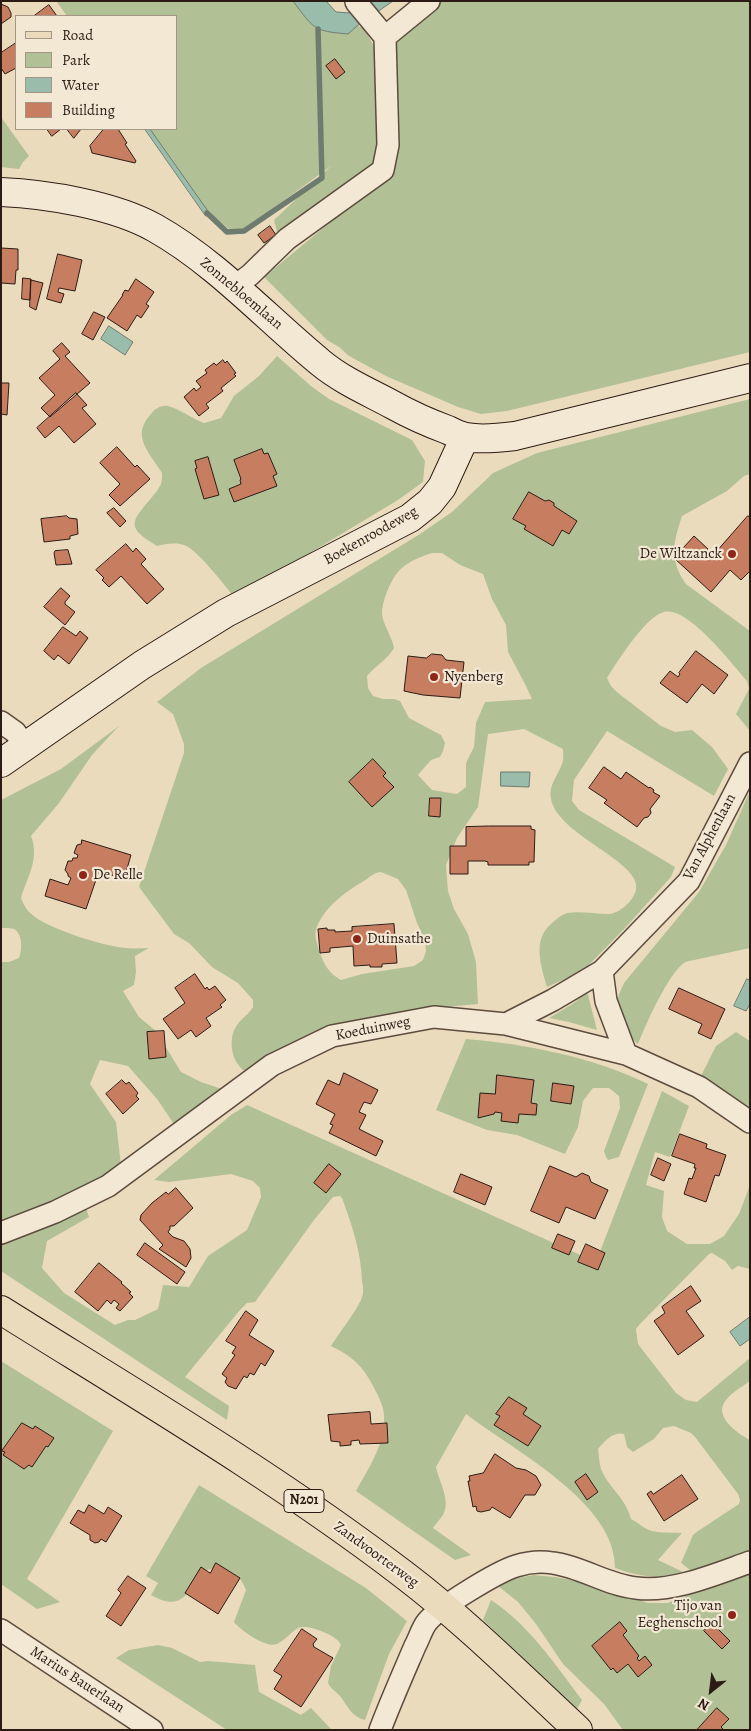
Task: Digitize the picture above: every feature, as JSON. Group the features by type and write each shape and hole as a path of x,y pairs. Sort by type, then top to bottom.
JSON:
{"main road":[{"name":"Zonnebloemlaan","path":"1,192 45,196 98,206 131,216 154,227 180,244 234,287 323,365 420,420 465,437"},
{"path":"465,437 496,439 514,436 750,378"},
{"name":"Boekenroodeweg","path":"1,763 142,665 226,613 410,518 430,502 442,487 465,437"},
{"name":"Zandvoorterweg","path":"1,1310 293,1494 395,1568 445,1607 578,1730"}],"street":[{"path":"378,29 430,1"},
{"path":"234,287 250,275 287,239 383,170 388,145 378,29 356,2"},
{"path":"1,722 15,732 26,746"},
{"name":"Van Alphenlaan","path":"506,1024 553,1000 602,971 689,880 750,763"},
{"path":"602,971 606,1001 626,1054"},
{"name":"Koeduinweg","path":"1,1233 55,1212 108,1186 272,1066 332,1036 434,1017 506,1024 626,1054 699,1088 750,1122"},
{"path":"380,1730 426,1622 480,1583 515,1566 531,1562 555,1563 615,1584 637,1588 656,1588 692,1582 750,1562"},
{"name":"Marius Bauerlaan","path":"1,1630 152,1730"}],"green space":[{"path":"56,1 293,1 310,23 321,29 348,34 357,26 364,28 375,48 377,170 261,270 252,256 278,236 274,220 331,166 245,229 236,231 229,229 210,214 150,130 178,130 178,15 66,15"},
{"path":"438,1 750,1 750,352 507,411 481,414 458,407 386,376 349,356 327,340 264,277 391,172 392,50 400,32"},
{"path":"1,117 29,156 19,169 1,167"},
{"path":"277,356 329,399 412,440 425,461 423,482 398,500 235,598 211,568 190,548 177,544 157,546 147,540 136,529 135,524 139,513 159,488 162,478 162,473 144,444 142,430 145,422 153,412 163,406 172,407 204,423 221,418 234,396 259,376"},
{"path":"750,399 750,474 744,476 727,491 682,516 676,535 674,551 677,567 686,584 750,631 750,731 736,714 749,689 747,681 709,638 685,618 674,613 664,612 657,615 632,640 607,678 611,686 618,693 661,726 675,732 692,730 712,747 728,769 714,796 607,731 574,780 572,801 579,810 675,867 671,877 583,971 547,987 542,971 540,954 540,945 545,930 556,919 567,913 609,914 622,909 636,890 635,880 627,869 568,825 557,812 550,794 552,785 563,762 563,749 524,729 488,734 478,807 457,838 446,865 448,891 454,909 468,934 476,962 478,1004 422,1009 248,1073 242,1069 234,1058 232,1037 239,1023 253,1007 253,1000 238,983 212,967 189,943 174,934 139,887 184,753 184,744 173,714 157,702 201,668 420,534 452,512 493,473 537,453","holes":["432,553 442,553 460,565 483,574 492,599 506,625 508,652 532,699 485,702 476,723 474,747 466,763 466,787 457,794 432,790 418,775 431,760 440,757 445,743 441,735 409,718 400,701 373,696 368,688 367,676 394,648 382,614 389,588 401,568 418,558","381,872 398,879 406,890 425,941 426,951 423,960 414,966 362,974 341,980 328,969 323,961 316,942 316,930 319,922 336,901 372,875"]},
{"path":"119,726 92,755 59,803 31,836 34,852 32,868 21,898 26,909 35,917 66,932 116,947 149,948 135,956 136,972 134,985 123,991 139,1017 156,1031 181,1072 201,1082 222,1089 178,1130 157,1099 128,1066 100,1060 90,1084 116,1122 122,1174 1,1222 1,962 9,962 19,958 21,947 17,931 1,928 1,800 61,769"},
{"path":"750,791 750,948 685,962 678,968 652,1012 638,1044 629,1035 618,1011 618,998 624,983 699,892 726,845"},
{"path":"587,991 597,1030 549,1018 574,1003"},
{"path":"736,1032 750,1041 750,1109 700,1078 716,1046"},
{"path":"466,1039 512,1044 559,1053 605,1066 648,1084 619,1157 608,1160 604,1151 620,1108 619,1096 609,1088 593,1088 583,1101 578,1127 565,1154 517,1135 487,1130 436,1110"},
{"path":"662,1091 689,1106 670,1157 655,1152 646,1185 664,1191 662,1217 667,1231 687,1244 710,1244 724,1236 739,1214 750,1185 750,1269 738,1266 732,1270 725,1261 712,1253 709,1254 636,1329 638,1344 676,1393 686,1400 697,1402 750,1358 750,1381 735,1391 725,1401 722,1410 726,1421 750,1440 750,1554 694,1573 681,1563 693,1535 739,1504 740,1500 738,1494 695,1437 691,1433 674,1426 663,1428 654,1439 633,1452 627,1447 624,1434 620,1433 610,1437 598,1449 601,1469 625,1505 631,1519 649,1530 682,1533 658,1560 683,1572 674,1575 657,1577 615,1568 611,1544 598,1521 580,1499 558,1479 466,1414 436,1467 446,1503 443,1515 433,1528 471,1555 455,1560 356,1491 371,1465 379,1446 384,1426 384,1416 380,1400 364,1371 350,1357 331,1346 357,1308 363,1291 360,1260 355,1239 346,1208 340,1196 333,1197 314,1220 255,1302 247,1303 240,1310 185,1377 229,1406 227,1420 1,1271 1,1245 86,1208 89,1217 47,1241 42,1268 64,1293 115,1325 128,1320 135,1320 158,1309 163,1285 189,1287 208,1256 247,1230 261,1197 260,1188 253,1181 231,1174 169,1182 154,1180 231,1115 247,1105 596,1262"},
{"path":"1,1361 113,1431 27,1579 60,1602 37,1609 1,1584"},
{"path":"199,1485 366,1588 407,1621 389,1654 365,1720 353,1713 328,1683 331,1666 341,1645 335,1638 315,1629 302,1627 298,1628 280,1643 273,1645 267,1644 248,1634 234,1622 246,1590 238,1576 229,1571 210,1569 203,1572 186,1595 177,1601 168,1602 151,1595 158,1583 146,1576"},
{"path":"750,1571 750,1730 623,1730 604,1704 563,1664 536,1624 518,1602 498,1586 514,1579 533,1575 555,1577 599,1585 608,1590 648,1603 668,1603"},
{"path":"491,1600 517,1621 551,1659 582,1700 577,1709 483,1620"},
{"path":"158,1645 172,1648 200,1662 255,1665 259,1692 301,1715 311,1708 332,1730 227,1730 116,1658 129,1650"}],"water":[{"path":"293,1 326,1 336,12 351,13 370,1 393,1 348,34 328,32 315,27"},
{"path":"146,130 151,130 210,214 206,216"},
{"path":"109,326 133,342 125,355 101,339"},
{"path":"501,772 530,772 529,787 501,786"},
{"path":"747,979 750,980 750,1004 746,1011 734,1006"},
{"path":"750,1317 750,1339 740,1346 730,1332"}],"building":[{"path":"1,4 8,7 11,17 1,24"},
{"path":"49,5 56,15 35,15"},
{"path":"15,44 15,69 5,74 1,68 1,53"},
{"path":"335,59 345,72 336,79 326,66"},
{"path":"48,130 60,130 52,136"},
{"path":"68,130 80,130 74,138"},
{"path":"103,130 119,130 136,161 135,163 92,153 90,146"},
{"path":"270,226 276,235 264,243 258,235"},
{"path":"1,248 18,249 18,270 16,270 15,284 1,283"},
{"path":"58,254 82,260 75,291 59,288 58,292 64,294 61,303 47,299"},
{"path":"23,278 31,279 30,300 22,299"},
{"path":"136,279 154,292 146,304 149,306 141,318 137,315 127,331 107,318 125,290 128,291"},
{"path":"31,280 43,283 36,310 30,307"},
{"path":"94,312 105,317 93,340 82,334"},
{"path":"62,343 70,352 65,356 90,383 50,417 41,408 55,395 39,378 60,359 53,351"},
{"path":"223,360 225,363 227,361 236,373 234,374 236,376 221,388 223,391 206,404 209,408 199,416 184,397 194,388 196,391 201,387 196,381 207,373 205,370 214,363 216,365"},
{"path":"1,383 9,383 7,415 1,414"},
{"path":"76,393 87,405 82,408 96,424 74,443 59,426 45,438 37,428"},
{"path":"117,447 135,467 137,465 150,479 120,506 109,495 120,484 100,463"},
{"path":"262,449 264,454 268,453 277,474 273,476 277,486 234,502 229,489 241,484 241,479 234,460"},
{"path":"208,457 219,495 204,499 195,469 197,468 195,461"},
{"path":"529,492 545,501 549,500 554,503 554,506 577,521 569,534 562,530 553,546 524,529 526,526 513,519"},
{"path":"114,508 126,521 120,527 107,513"},
{"path":"67,516 77,519 78,534 70,536 70,539 44,542 41,519"},
{"name":"De Wiltzanck","path":"748,516 750,517 750,571 741,580 730,570 711,592 674,558 694,536 708,549 706,551 712,556"},
{"path":"126,544 133,552 136,548 146,559 141,564 164,589 147,604 121,576 109,587 96,570"},
{"path":"68,550 72,564 56,565 55,551"},
{"path":"61,588 70,596 65,604 75,612 65,625 44,607"},
{"path":"63,627 76,636 80,631 88,638 69,664 58,655 54,660 44,651"},
{"path":"696,651 728,675 714,694 702,684 687,703 660,683 670,671 678,677"},
{"name":"Nyenberg","path":"432,654 442,655 446,660 464,662 460,698 423,695 404,691 408,656 426,658"},
{"path":"373,759 386,773 383,776 394,787 372,807 349,782"},
{"path":"604,767 621,779 626,772 650,787 654,790 653,792 660,796 650,809 651,813 637,827 604,803 607,800 589,788"},
{"path":"430,798 441,798 440,817 429,816"},
{"path":"531,826 531,829 535,830 534,862 529,862 529,865 488,865 488,862 485,861 468,861 468,874 450,874 450,846 466,846 466,827"},
{"name":"De Relle","path":"82,840 131,855 124,879 99,871 86,909 45,896 50,879 68,885 71,878 65,870 68,861 77,858 78,855 74,853 77,845 81,844"},
{"name":"Duinsathe","path":"394,924 397,963 382,964 382,967 370,967 370,965 354,966 353,946 330,948 330,952 320,953 318,929 327,928 327,930 335,930 335,932 352,931 352,927"},
{"path":"195,974 205,989 207,987 209,990 215,986 226,1000 220,1005 222,1007 206,1018 211,1026 196,1037 191,1030 178,1039 163,1019 185,1003 175,988"},
{"path":"679,988 725,1009 711,1039 698,1033 702,1024 669,1009"},
{"path":"164,1031 166,1057 149,1059 147,1032"},
{"path":"344,1073 378,1090 371,1104 364,1102 359,1112 366,1115 359,1129 383,1141 376,1156 329,1133 333,1125 330,1124 335,1114 316,1104 328,1080 339,1085"},
{"path":"497,1075 534,1080 531,1103 537,1104 536,1115 519,1114 518,1123 501,1121 502,1113 495,1112 494,1114 478,1118 480,1093 495,1094"},
{"path":"122,1080 126,1084 129,1082 138,1093 136,1096 139,1099 123,1114 106,1094"},
{"path":"553,1083 574,1086 571,1104 551,1101"},
{"path":"680,1134 707,1144 706,1148 726,1155 719,1176 715,1175 706,1202 684,1194 689,1178 692,1179 696,1168 694,1168 695,1164 672,1156"},
{"path":"658,1158 671,1164 664,1181 651,1175"},
{"path":"329,1164 341,1174 326,1193 314,1183"},
{"path":"550,1166 576,1177 582,1173 589,1176 591,1182 608,1190 595,1219 566,1207 559,1223 531,1211"},
{"path":"461,1174 492,1187 485,1205 454,1192"},
{"path":"176,1188 193,1208 174,1226 170,1226 168,1232 173,1237 184,1241 190,1249 191,1258 186,1267 159,1249 163,1245 140,1220 141,1215 152,1203 166,1192 168,1194"},
{"path":"558,1234 575,1241 569,1255 552,1248"},
{"path":"145,1243 185,1272 177,1284 137,1255"},
{"path":"586,1244 605,1253 598,1270 578,1262"},
{"path":"99,1263 131,1292 129,1293 133,1297 120,1311 116,1308 119,1304 114,1300 111,1304 107,1300 98,1311 75,1292"},
{"path":"691,1286 701,1301 686,1311 704,1336 678,1355 654,1321 665,1313 662,1307"},
{"path":"246,1311 258,1320 249,1335 274,1351 265,1366 261,1363 254,1375 250,1373 247,1378 244,1376 236,1389 228,1386 225,1382 227,1378 222,1374 235,1355 232,1353 236,1347 226,1341"},
{"path":"509,1397 527,1408 523,1414 541,1426 528,1446 494,1425 500,1416 496,1414"},
{"path":"370,1412 371,1424 387,1423 388,1443 360,1444 359,1440 351,1441 351,1445 340,1446 340,1442 331,1441 328,1415"},
{"path":"22,1423 33,1429 35,1426 54,1438 48,1447 46,1446 32,1467 29,1465 24,1469 3,1455 5,1452 2,1451"},
{"path":"495,1454 516,1468 526,1470 536,1476 541,1485 535,1495 525,1495 510,1518 492,1507 490,1510 481,1512 477,1511 476,1506 473,1507 468,1481 470,1481 469,1476 483,1473"},
{"path":"586,1474 598,1492 587,1500 575,1482"},
{"path":"682,1475 698,1499 664,1521 647,1494 651,1491 653,1494"},
{"path":"89,1505 104,1514 108,1507 122,1516 106,1542 101,1539 95,1543 90,1540 90,1535 70,1523 78,1510 84,1513"},
{"path":"216,1563 240,1578 218,1614 185,1593 201,1567 210,1573"},
{"path":"128,1576 146,1588 121,1626 106,1616 121,1593 118,1590"},
{"path":"620,1622 627,1631 623,1635 639,1656 637,1658 639,1661 645,1656 652,1665 638,1677 628,1664 617,1673 613,1668 611,1670 592,1646"},
{"path":"712,1623 730,1641 722,1649 704,1631"},
{"path":"302,1629 317,1639 313,1644 314,1647 333,1658 301,1707 274,1689 282,1676 274,1671"},
{"path":"717,1708 729,1719 721,1727 724,1730 697,1730"}],"waterway":[{"path":"207,213 227,232 244,231 322,178 318,29"}],"place":[{"name":"De Wiltzanck","path":"732,554"},
{"name":"Nyenberg","path":"434,677"},
{"name":"De Relle","path":"83,875"},
{"name":"Duinsathe","path":"357,939"},
{"name":"Tijo van Eeghenschool","path":"732,1615"}]}
